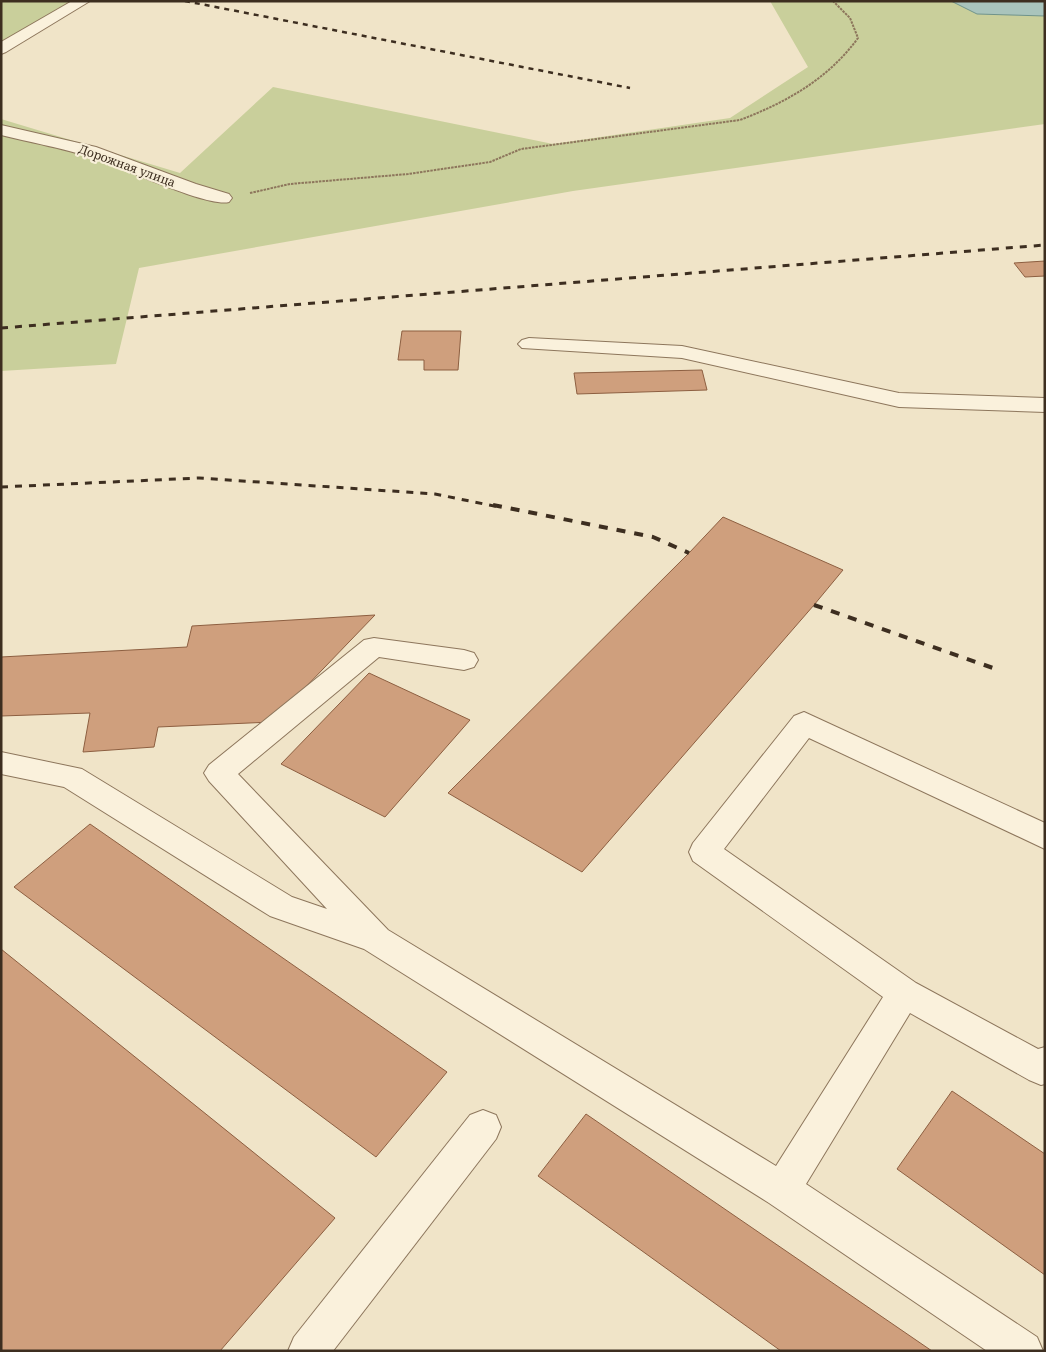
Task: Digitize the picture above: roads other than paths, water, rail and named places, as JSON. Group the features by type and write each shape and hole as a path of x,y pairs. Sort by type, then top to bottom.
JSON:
{"street":[{"path":"1,49 83,1"},
{"name":"Дорожная улица","path":"1,130 90,151 190,188 223,198"},
{"path":"529,344 682,352 899,400 1045,405"},
{"path":"376,940 219,773 374,647 464,660"},
{"path":"1045,837 804,723 704,852 904,993 1041,1069 1045,1063"},
{"path":"1,763 72,777 282,907 376,940 782,1190 1023,1351"},
{"path":"782,1190 904,993"},
{"path":"308,1351 483,1127"}],"water":[{"path":"951,1 1045,1 1045,16 977,14"}],"railway":[{"path":"185,1 630,88"},
{"path":"1,328 1045,245"},
{"path":"1,487 199,478 435,494 499,507"},
{"path":"493,505 653,537 689,553"},
{"path":"814,605 993,668"}]}
